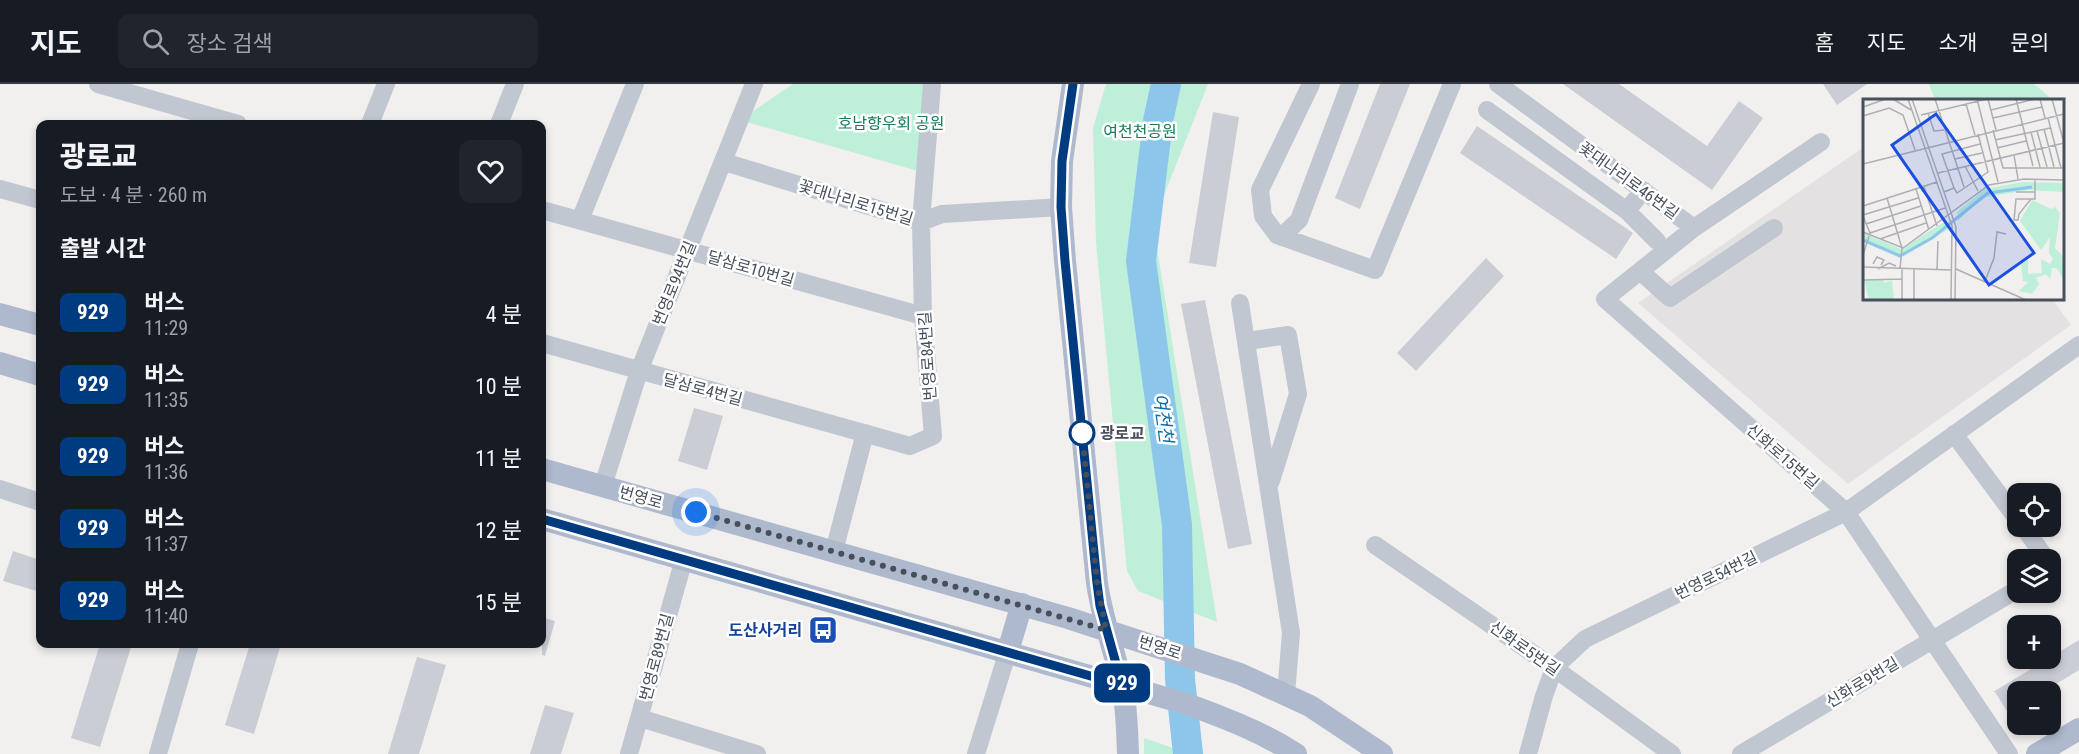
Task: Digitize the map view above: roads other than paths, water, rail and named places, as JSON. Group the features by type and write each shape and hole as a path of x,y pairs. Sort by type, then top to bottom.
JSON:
{"main road":[{"path":"1073,84 1062,161 1061,207 1065,261 1097,583 1106,630 1131,687 1127,725 1128,754"},
{"path":"0,314 36,324"},
{"path":"0,363 36,374"},
{"name":"번영로","path":"546,470 1022,604 1134,638 1240,674 1286,694 1349,731 1382,754"},
{"path":"546,520 1187,704 1265,735 1296,754"},
{"path":"1008,651 1022,604"},
{"path":"2037,754 2079,729"}],"street":[{"path":"98,84 212,120"},
{"path":"372,120 386,84"},
{"path":"501,120 515,84"},
{"path":"580,220 635,84"},
{"name":"번영로94번길","path":"603,486 639,371 754,84"},
{"name":"번영로84번길","path":"866,433 910,446 933,436 923,316 921,222 932,84"},
{"path":"1311,84 1260,190 1263,216 1277,236 1375,270 1452,84"},
{"path":"1281,237 1299,220 1350,84"},
{"name":"꽃대나리로46번길","path":"1498,84 1694,228 1821,142"},
{"path":"1487,110 1627,211 1657,241"},
{"name":"꽃대나리로15번길","path":"724,162 921,222 942,214 1061,207"},
{"path":"0,189 36,199"},
{"path":"1627,211 1642,190"},
{"name":"달삼로10번길","path":"546,211 923,316"},
{"path":"1694,228 1640,271 1670,298 1774,228"},
{"name":"신화로15번길","path":"1640,271 1605,299 1846,512 2009,754"},
{"path":"1240,303 1291,633 1286,694"},
{"path":"1247,341 1288,335 1298,393 1269,488"},
{"name":"달삼로4번길","path":"546,344 866,433"},
{"name":"번영로54번길","path":"1528,754 1554,668 1585,639 1846,512 2079,345"},
{"path":"834,551 866,433"},
{"path":"1954,434 2007,505"},
{"path":"0,489 36,501"},
{"name":"신화로5번길","path":"1375,545 1554,668 1672,754"},
{"name":"번영로89번길","path":"629,754 684,559"},
{"path":"1933,639 2007,595"},
{"name":"신화로9번길","path":"1741,754 1933,639"},
{"path":"158,754 189,648"},
{"path":"976,754 1008,651"},
{"path":"640,718 757,754"}],"waterway":[{"name":"여천천","path":"1166,84 1158,121 1141,261 1177,525 1180,679 1188,754"}],"place":[{"name":"광로교","path":"1082,433"},
{"name":"도산사거리","path":"823,630"}],"park label":[{"name":"호남향우회 공원","path":"891,123"},
{"name":"여천천공원","path":"1140,131"}]}
